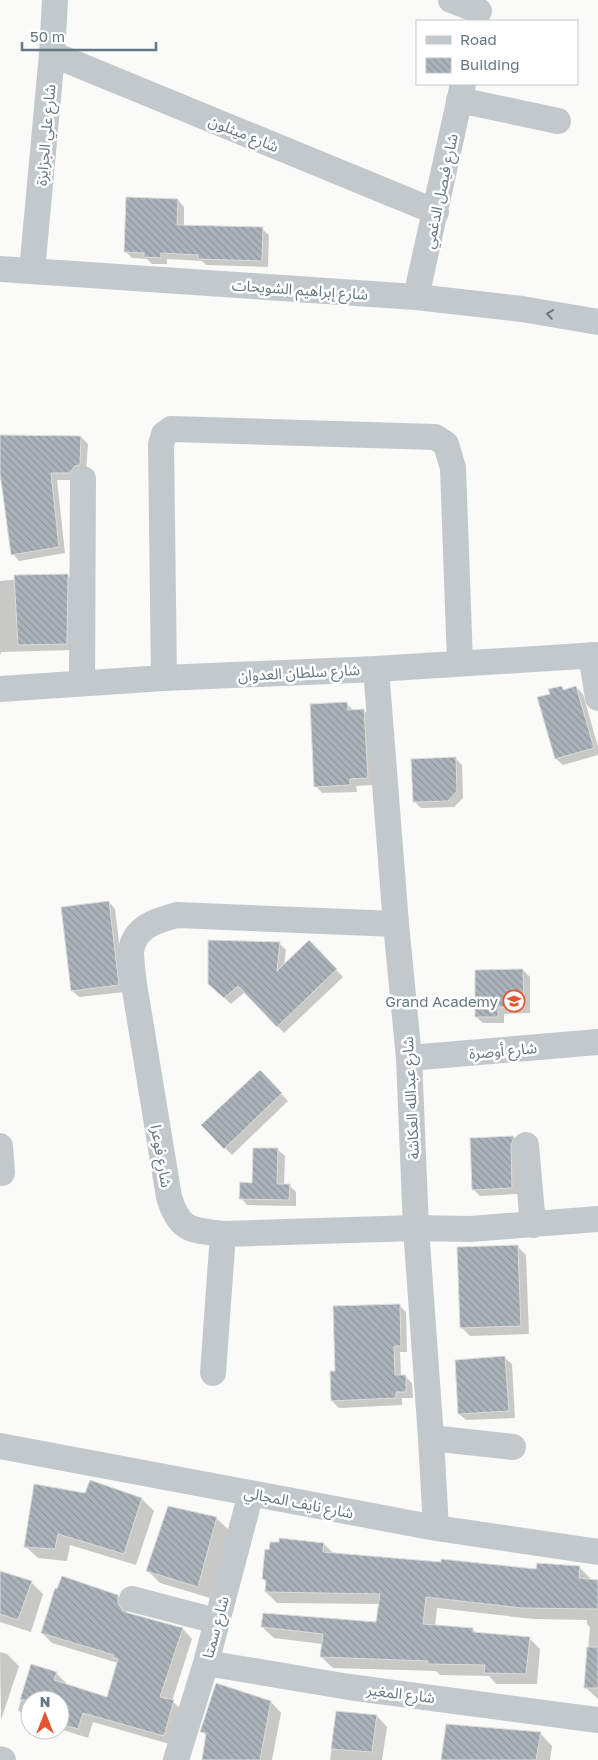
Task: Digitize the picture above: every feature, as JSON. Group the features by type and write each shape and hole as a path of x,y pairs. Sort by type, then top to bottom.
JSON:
{"street":[{"name":"شارع علي الجزايزة","path":"32,271 52,54 55,0"},
{"path":"451,0 479,11"},
{"name":"شارع ميثلون","path":"52,54 436,212"},
{"path":"461,92 558,121"},
{"name":"شارع فيصل الدغمي","path":"416,297 461,92"},
{"name":"شارع إبراهيم الشويحات","path":"0,269 416,297 522,309 598,322"},
{"path":"164,678 161,445 164,434 171,429 435,437 446,444 453,468 460,663"},
{"path":"82,683 83,479"},
{"path":"594,655 598,698"},
{"name":"شارع سلطان العدوان","path":"0,689 164,678 376,669 594,655"},
{"name":"شارع عبدالله العكاشة","path":"376,669 396,924 409,1058 416,1228 436,1528"},
{"name":"شارع فوعرا","path":"396,924 177,915 158,919 146,926 137,936 131,950 134,984 169,1197 173,1211 184,1225 197,1230 223,1234 470,1228 598,1219"},
{"name":"شارع أوصرة","path":"409,1058 598,1042"},
{"path":"526,1145 533,1225"},
{"path":"0,1146 2,1173"},
{"path":"213,1373 223,1234"},
{"path":"431,1438 513,1447"},
{"name":"شارع نايف المجالي","path":"0,1446 436,1528 598,1552"},
{"name":"شارع سمتا","path":"176,1760 206,1664 251,1493"},
{"path":"132,1599 216,1621"},
{"name":"شارع المغير","path":"206,1664 349,1687 598,1720"}],"building":[{"path":"126,197 178,199 177,225 263,227 262,261 198,259 198,255 161,253 161,258 144,257 144,253 124,252"},
{"path":"0,435 81,436 80,465 75,466 69,473 51,473 59,547 11,555 0,473"},
{"path":"68,574 67,644 18,645 14,575"},
{"path":"562,686 563,690 576,686 594,748 555,759 537,697 550,694 548,689"},
{"path":"347,702 348,710 364,709 368,778 350,779 350,785 314,787 310,704"},
{"path":"456,757 457,791 448,801 413,802 411,759"},
{"path":"109,901 119,985 71,991 61,907"},
{"path":"208,940 280,942 277,971 309,940 337,969 277,1027 238,986 224,998 208,984"},
{"path":"523,969 524,1007 498,1007 498,1017 475,1017 475,970"},
{"path":"260,1070 282,1093 224,1149 201,1125"},
{"path":"514,1136 511,1146 512,1188 472,1190 470,1138"},
{"path":"253,1148 278,1148 277,1184 290,1184 289,1200 239,1199 240,1182 252,1183"},
{"path":"518,1245 521,1326 460,1328 457,1247"},
{"path":"400,1304 401,1346 394,1346 395,1375 406,1375 406,1392 396,1392 396,1398 331,1401 330,1371 335,1371 333,1306"},
{"path":"505,1356 509,1411 458,1414 455,1360"},
{"path":"90,1480 142,1498 124,1554 58,1534 55,1549 24,1547 34,1484 85,1493"},
{"path":"168,1506 217,1517 198,1587 146,1571"},
{"path":"279,1538 324,1543 323,1552 441,1562 441,1559 536,1569 537,1563 580,1566 579,1578 598,1580 598,1609 521,1608 426,1597 423,1624 473,1628 473,1632 530,1637 526,1674 484,1673 485,1665 427,1664 428,1661 320,1657 323,1634 261,1627 263,1613 376,1622 380,1594 265,1592 266,1580 262,1579 265,1549 269,1550 270,1542 279,1542"},
{"path":"0,1571 32,1581 18,1620 0,1614"},
{"path":"62,1576 118,1595 118,1603 122,1610 128,1613 183,1628 160,1697 174,1700 164,1736 83,1713 78,1729 70,1727 70,1690 23,1690 31,1664 57,1672 54,1680 107,1697 118,1659 113,1657 114,1655 41,1633 55,1588 57,1589"},
{"path":"587,1647 598,1647 598,1688 584,1688"},
{"path":"216,1683 271,1701 260,1760 202,1760 206,1733 200,1732"},
{"path":"336,1711 377,1715 372,1752 331,1749"},
{"path":"446,1724 541,1732 536,1760 441,1760"}],"place":[{"name":"Grand Academy","path":"514,1001"}]}
